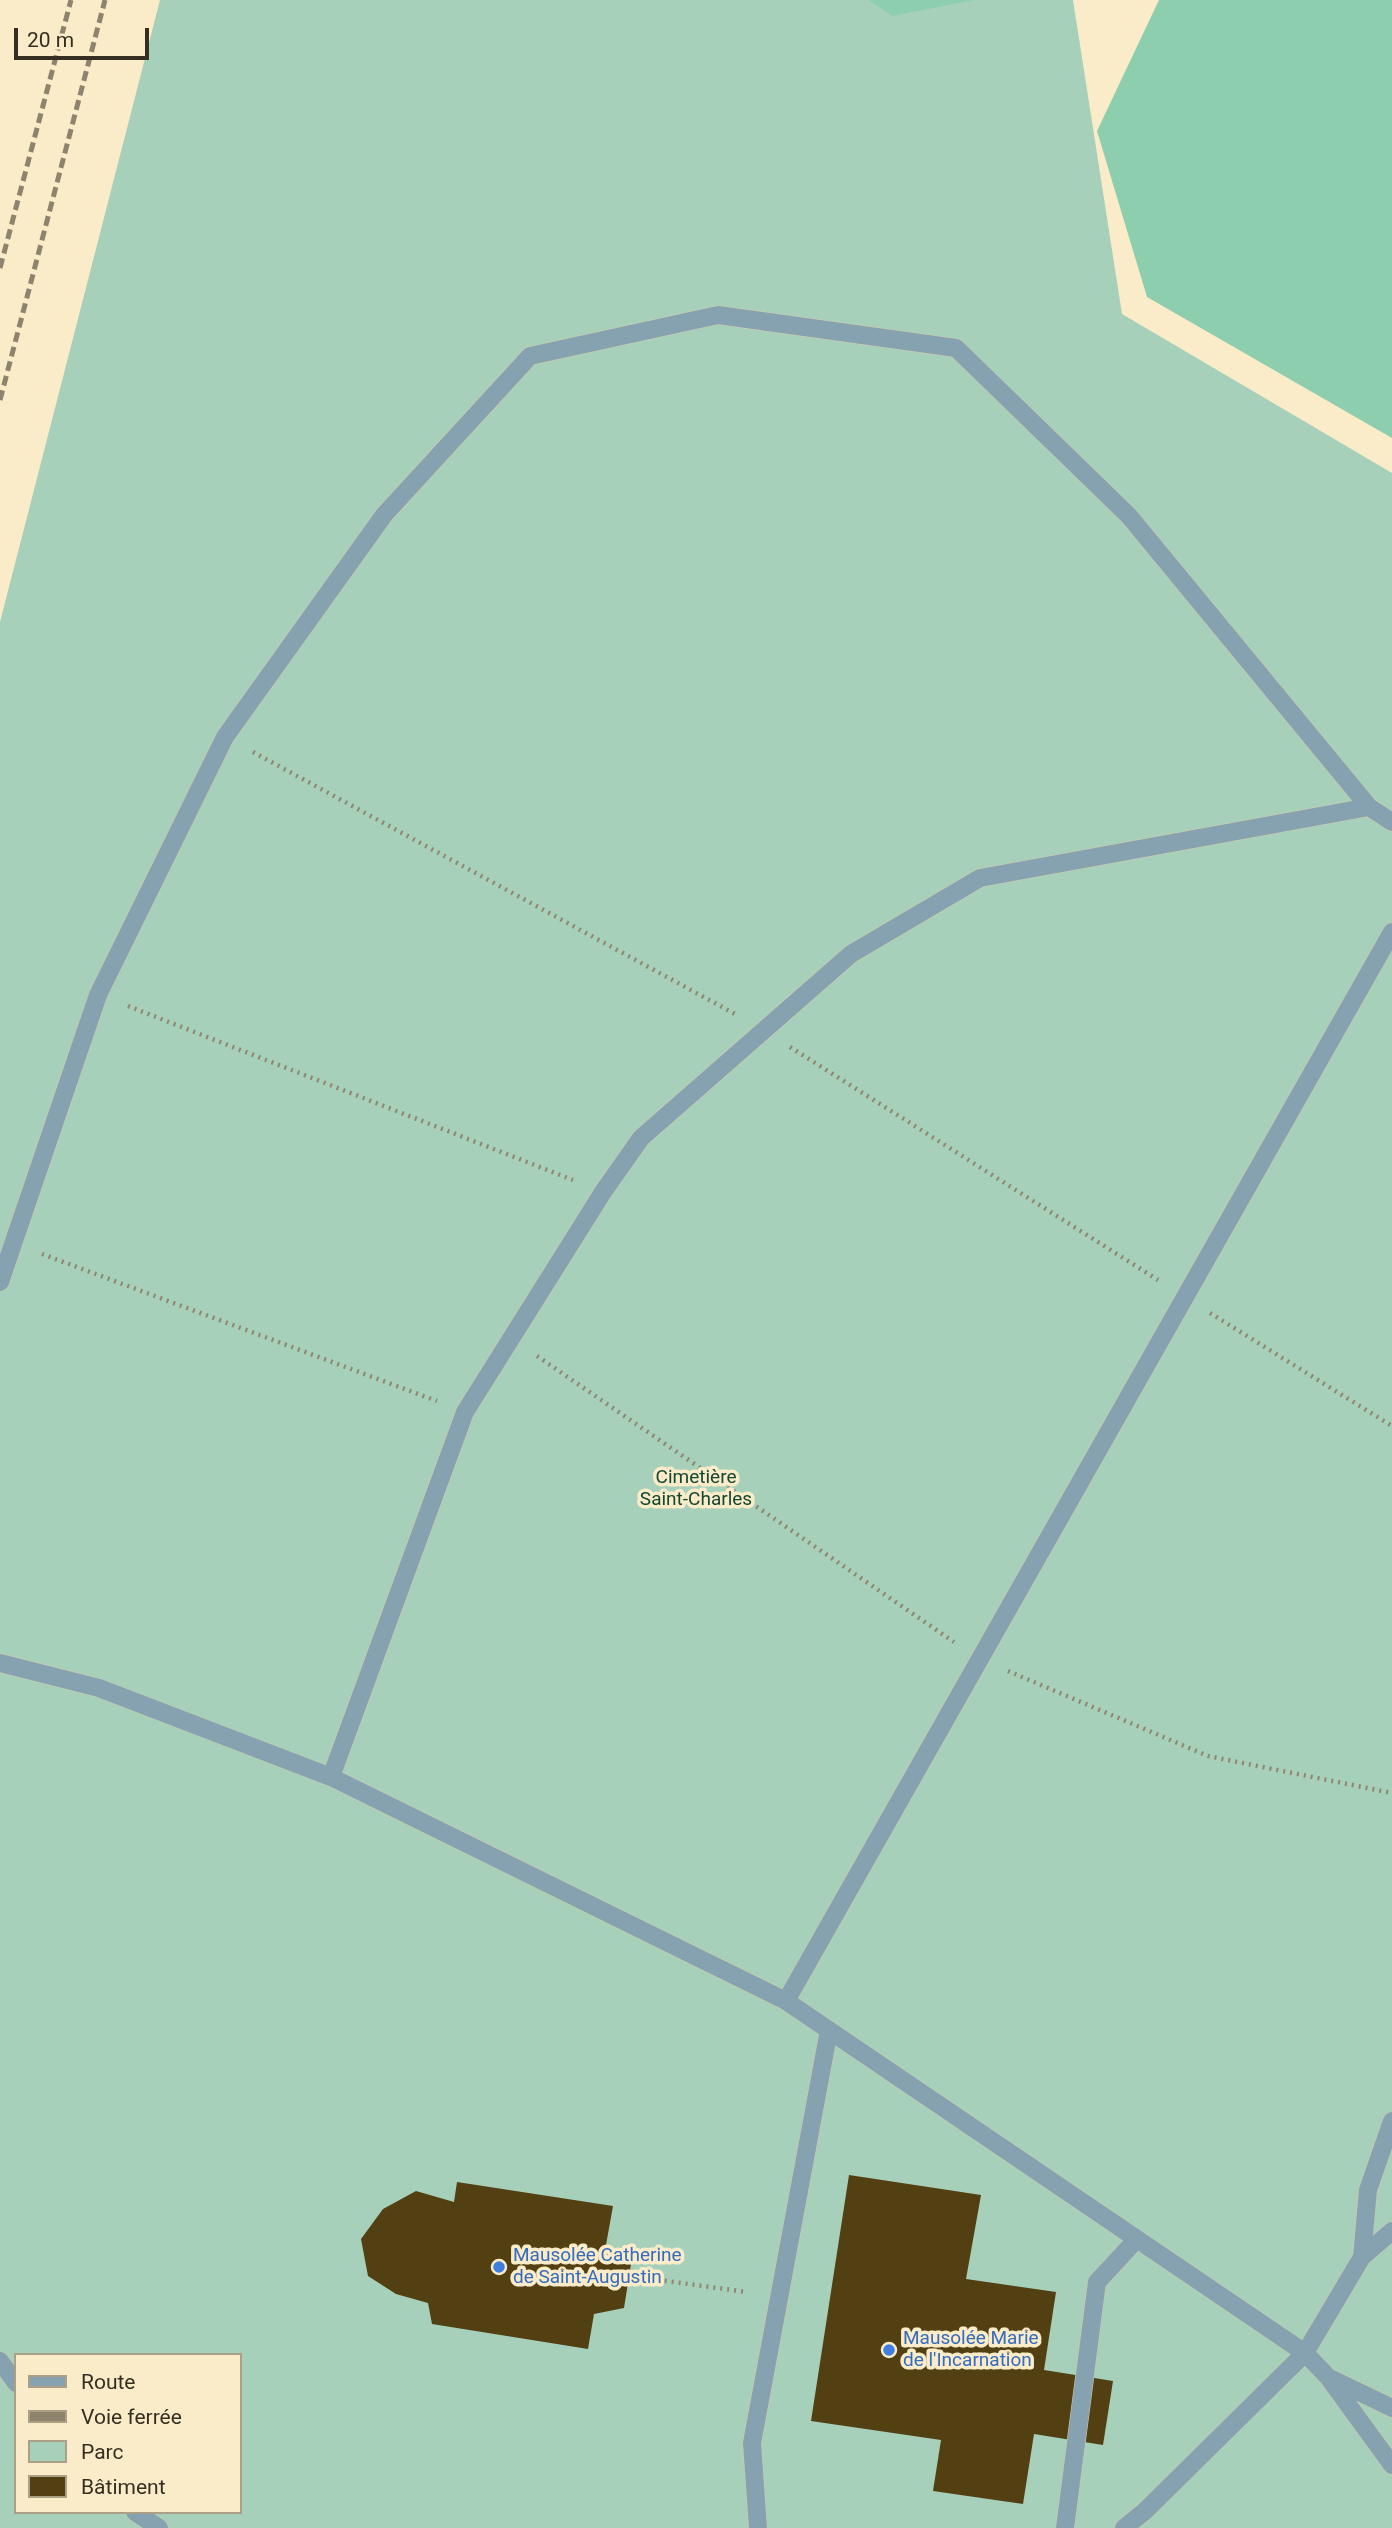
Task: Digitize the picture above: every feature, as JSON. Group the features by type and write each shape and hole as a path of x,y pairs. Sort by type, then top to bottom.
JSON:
{"lane":[{"path":"0,1282 98,995 225,737 384,514 530,356 718,315 956,348 1129,516 1369,807 1392,822"},
{"path":"331,1777 465,1412 603,1192 641,1138 851,954 980,878 1369,807"},
{"path":"786,2001 1392,932"},
{"path":"0,1662 99,1688 331,1777 786,2001 1305,2353 1328,2377 1392,2465"},
{"path":"758,2528 752,2443 829,2029"},
{"path":"1362,2257 1368,2190 1392,2121"},
{"path":"1124,2528 1145,2511 1305,2353 1362,2257 1392,2231"},
{"path":"1065,2528 1097,2282 1138,2239"},
{"path":"0,2361 14,2380"},
{"path":"1328,2377 1392,2408"},
{"path":"138,2514 159,2528"}],"path":[{"path":"225,737 764,1030 1392,1426"},
{"path":"98,995 603,1192"},
{"path":"12,1243 465,1412"},
{"path":"511,1339 980,1660 1208,1756 1392,1793"},
{"path":"637,2277 779,2297"}],"green space":[{"name":"Cimetière Saint-Charles","path":"160,0 1073,0 1122,314 1392,473 1392,2528 0,2528 0,622"},
{"path":"869,0 974,0 892,16"},
{"path":"1159,0 1392,0 1392,438 1147,297 1097,131"}],"building":[{"path":"849,2175 981,2195 966,2279 1056,2292 1044,2370 1113,2381 1103,2445 1034,2434 1023,2504 933,2491 941,2440 811,2421"},
{"name":"Mausolée Catherine de Saint-Augustin","path":"457,2182 613,2206 606,2245 632,2258 624,2308 594,2314 588,2349 432,2324 428,2303 396,2294 368,2276 361,2239 383,2209 416,2191 454,2202"}],"railway":[{"path":"0,268 71,0"},
{"path":"0,400 105,0"}],"place":[{"name":"Mausolée Catherine de Saint-Augustin","path":"499,2267"},
{"name":"Mausolée Marie de l'Incarnation","path":"889,2350"}]}
